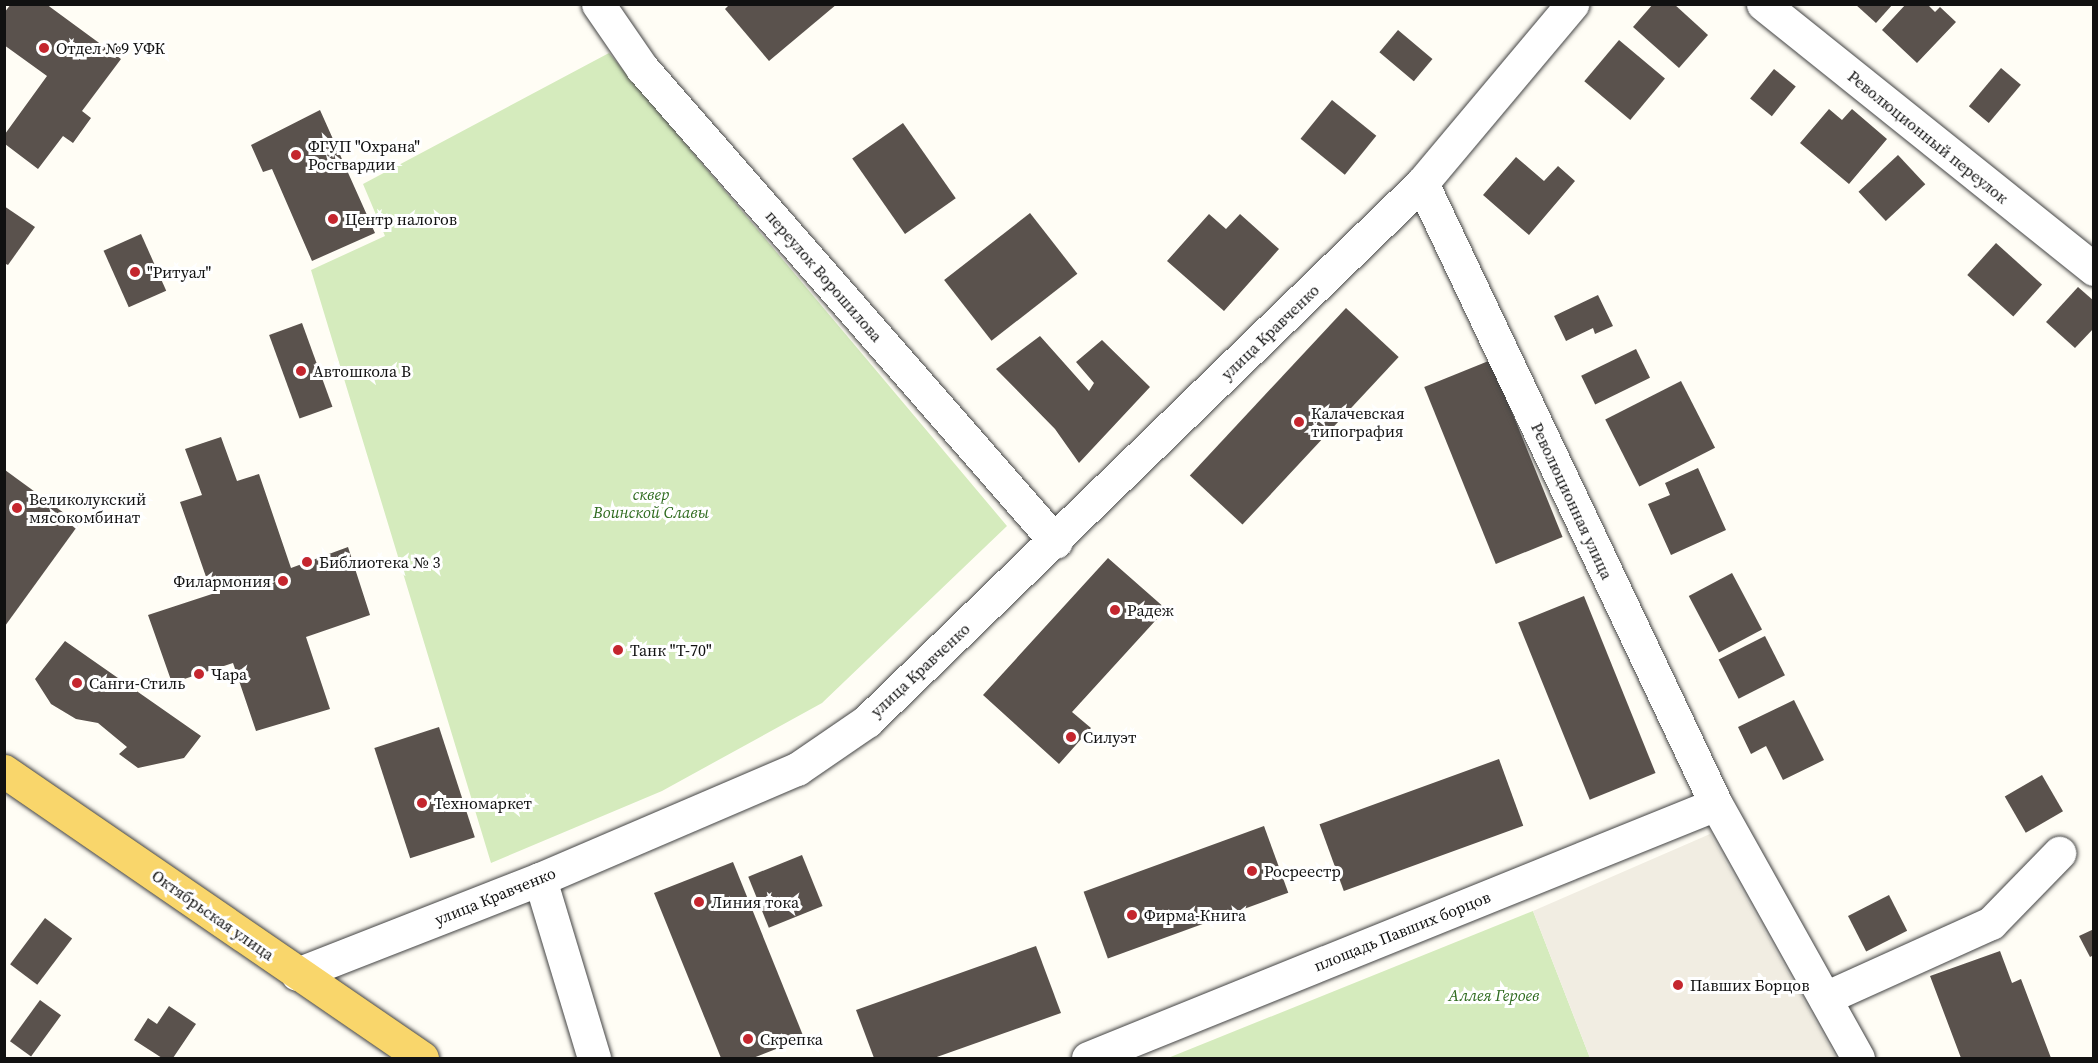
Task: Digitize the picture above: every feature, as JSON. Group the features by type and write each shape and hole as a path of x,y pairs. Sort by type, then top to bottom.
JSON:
{"main road":[{"name":"Октябрьская улица","path":"4,771 422,1059"}],"street":[{"name":"переулок Ворошилова","path":"598,4 642,68 1056,542"},
{"name":"Революционный переулок","path":"1762,4 2094,269"},
{"path":"1422,183 1563,11"},
{"name":"улица Кравченко","path":"297,974 540,879 797,769 867,721 1056,542 1422,183"},
{"name":"Революционная улица","path":"1422,183 1716,804 1858,1059"},
{"name":"площадь Павших борцов","path":"1088,1059 1716,804"},
{"path":"1825,998 1991,923 2059,853"},
{"path":"540,879 594,1059"}],"green space":[{"name":"сквер Воинской Славы","path":"609,53 1007,526 822,703 662,791 491,863 311,270 385,236 363,184"},
{"name":"Аллея Героев","path":"1533,911 1590,1058 1168,1058"}],"shaded area":[{"name":"Павших Борцов","path":"1710,834 1836,1058 1590,1058 1533,911"}],"building":[{"path":"11,4 46,4 121,59 82,111 91,118 73,143 63,136 38,169 5,144 5,134 47,76 4,45 4,13"},
{"path":"730,4 837,4 769,61 725,9"},
{"path":"1653,4 1674,4 1708,35 1679,68 1633,27"},
{"path":"1855,4 1893,4 1876,23"},
{"path":"1906,4 1927,4 1935,12 1940,7 1956,22 1917,63 1882,30"},
{"path":"1398,30 1432,59 1414,81 1379,52"},
{"path":"1619,40 1665,79 1630,120 1584,81"},
{"path":"2001,68 2021,85 1989,123 1969,106"},
{"path":"1774,69 1796,87 1772,116 1750,99"},
{"path":"1332,100 1376,136 1345,175 1301,139"},
{"path":"1829,109 1842,120 1852,109 1887,139 1849,184 1800,143"},
{"path":"320,110 375,233 312,261 272,169 263,172 251,145"},
{"path":"903,123 956,198 905,234 852,159"},
{"path":"1898,155 1925,184 1886,221 1859,192"},
{"path":"1516,157 1544,181 1558,166 1575,181 1529,235 1483,195"},
{"path":"4,206 35,227 8,265 4,263"},
{"path":"1030,213 1077,274 992,341 944,280"},
{"path":"1209,214 1226,229 1240,214 1279,249 1224,311 1167,261"},
{"name":"\"Ритуал\"","path":"141,234 166,291 129,307 104,251"},
{"path":"1996,243 2042,284 2013,316 1967,275"},
{"path":"2078,287 2094,301 2094,328 2075,348 2046,322"},
{"path":"1598,295 1613,326 1595,334 1593,328 1566,341 1554,316"},
{"path":"1346,308 1399,357 1242,525 1190,475"},
{"name":"Автошкола В","path":"302,323 332,407 300,419 269,335"},
{"path":"1040,336 1089,391 1094,383 1076,362 1102,340 1150,387 1079,463 1055,429 996,369"},
{"path":"1636,349 1650,378 1595,405 1581,376"},
{"path":"1491,360 1563,537 1496,564 1424,387"},
{"path":"1681,381 1715,448 1639,486 1605,420"},
{"name":"Филармония","path":"221,437 237,481 259,474 291,568 348,547 370,615 306,637 330,709 256,731 233,663 172,683 148,615 212,594 180,502 202,495 185,449"},
{"path":"1698,468 1726,530 1671,555 1648,504 1670,495 1665,483"},
{"path":"5,470 79,524 5,626"},
{"path":"1108,558 1166,609 1072,712 1091,728 1059,764 983,695"},
{"path":"1732,573 1762,630 1719,653 1689,596"},
{"path":"1584,596 1656,773 1590,800 1518,623"},
{"path":"1765,636 1785,675 1739,699 1719,660"},
{"path":"65,641 201,736 184,758 138,768 119,754 127,747 98,723 76,719 51,704 35,679"},
{"path":"1794,700 1824,760 1783,780 1766,746 1751,754 1738,727"},
{"path":"439,727 475,837 410,858 374,748"},
{"path":"1499,759 1523,826 1344,891 1320,824"},
{"path":"2042,775 2063,811 2026,833 2005,796"},
{"path":"1264,826 1288,893 1108,958 1084,892"},
{"path":"802,855 823,906 769,928 748,877"},
{"path":"733,862 804,1038 753,1058 721,1058 654,893"},
{"path":"1889,895 1907,931 1866,952 1848,916"},
{"path":"45,918 72,938 37,985 10,964"},
{"path":"2094,929 2094,955 2090,957 2079,936"},
{"path":"1036,946 1061,1013 934,1058 874,1058 856,1010"},
{"path":"2000,951 2012,983 2021,979 2051,1058 1961,1058 1930,976"},
{"path":"40,1000 61,1015 31,1057 10,1041"},
{"path":"169,1006 196,1024 173,1058 162,1058 134,1040 148,1018 157,1024"}],"place":[{"name":"Отдел №9 УФК","path":"44,48"},
{"name":"ФГУП \"Охрана\" Росгвардии","path":"296,155"},
{"name":"Центр налогов","path":"333,219"},
{"name":"\"Ритуал\"","path":"135,272"},
{"name":"Автошкола В","path":"301,371"},
{"name":"Калачевская типография","path":"1299,422"},
{"name":"Великолукский мясокомбинат","path":"17,508"},
{"name":"Библиотека № 3","path":"307,562"},
{"name":"Филармония","path":"283,581"},
{"name":"Радеж","path":"1115,610"},
{"name":"Танк \"Т-70\"","path":"618,650"},
{"name":"Чара","path":"199,674"},
{"name":"Санги-Стиль","path":"77,683"},
{"name":"Силуэт","path":"1071,737"},
{"name":"Техномаркет","path":"422,803"},
{"name":"Росреестр","path":"1252,871"},
{"name":"Линия тока","path":"699,902"},
{"name":"Фирма-Книга","path":"1132,915"},
{"name":"Павших Борцов","path":"1678,985"},
{"name":"Скрепка","path":"748,1039"}]}
